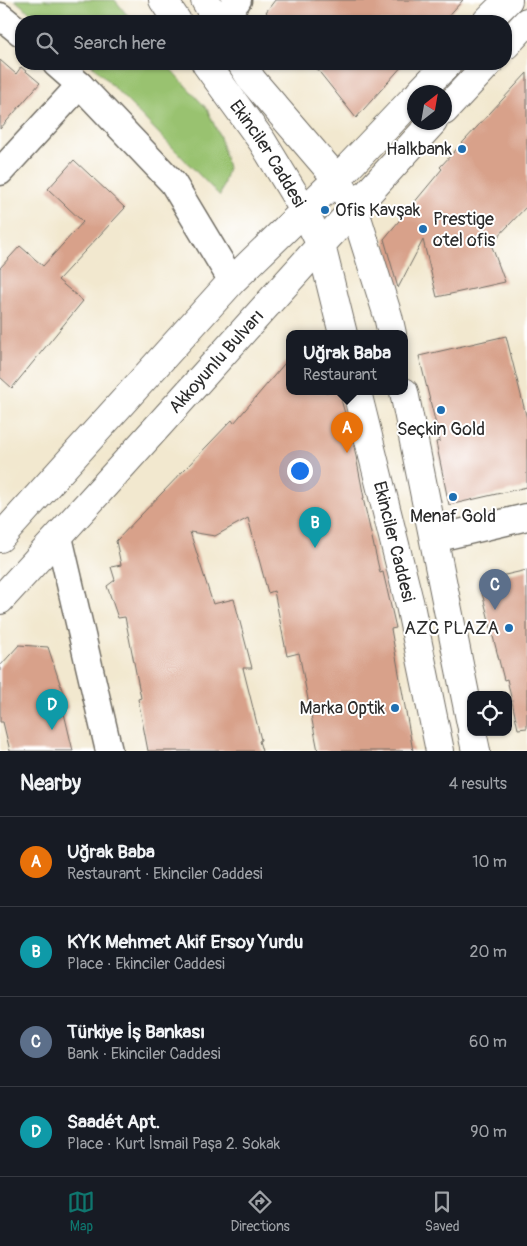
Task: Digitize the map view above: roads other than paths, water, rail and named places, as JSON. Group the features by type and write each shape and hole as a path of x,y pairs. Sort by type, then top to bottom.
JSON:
{"main road":[{"path":"164,0 173,15"},
{"path":"205,0 214,15"},
{"path":"493,15 508,0"},
{"path":"512,38 527,22"},
{"name":"Ekinciler Caddesi","path":"210,70 262,141 304,210 320,245 342,330"},
{"name":"Ekinciler Caddesi","path":"246,70 252,80 337,179 354,208 391,330"},
{"path":"427,85 441,70"},
{"path":"452,102 482,70"},
{"path":"0,538 232,281 337,179 407,105"},
{"name":"Akkoyunlu Bulvarı","path":"0,600 426,130"},
{"name":"Ekinciler Caddesi","path":"358,395 410,606 440,751"},
{"name":"Ekinciler Caddesi","path":"405,395 467,704"},
{"path":"473,736 476,751"}],"street":[{"path":"224,15 238,0"},
{"path":"0,16 15,28"},
{"path":"63,70 80,85 173,183 232,281"},
{"path":"0,172 80,85"},
{"path":"434,539 527,517"},
{"path":"59,537 109,751"}],"place":[{"name":"Halkbank","path":"462,149"},
{"name":"Ofis Kavşak","path":"325,210"},
{"name":"Prestige otel ofis","path":"423,229"},
{"name":"Seçkin Gold","path":"441,410"},
{"name":"Uğrak Baba","path":"347,453"},
{"name":"Menaf Gold","path":"453,497"},
{"name":"KYK Mehmet Akif Ersoy Yurdu","path":"315,548"},
{"name":"Türkiye İş Bankası","path":"495,610"},
{"name":"AZC PLAZA","path":"509,628"},
{"name":"Marka Optik","path":"395,708"},
{"name":"Saadét Apt.","path":"52,730"}]}
